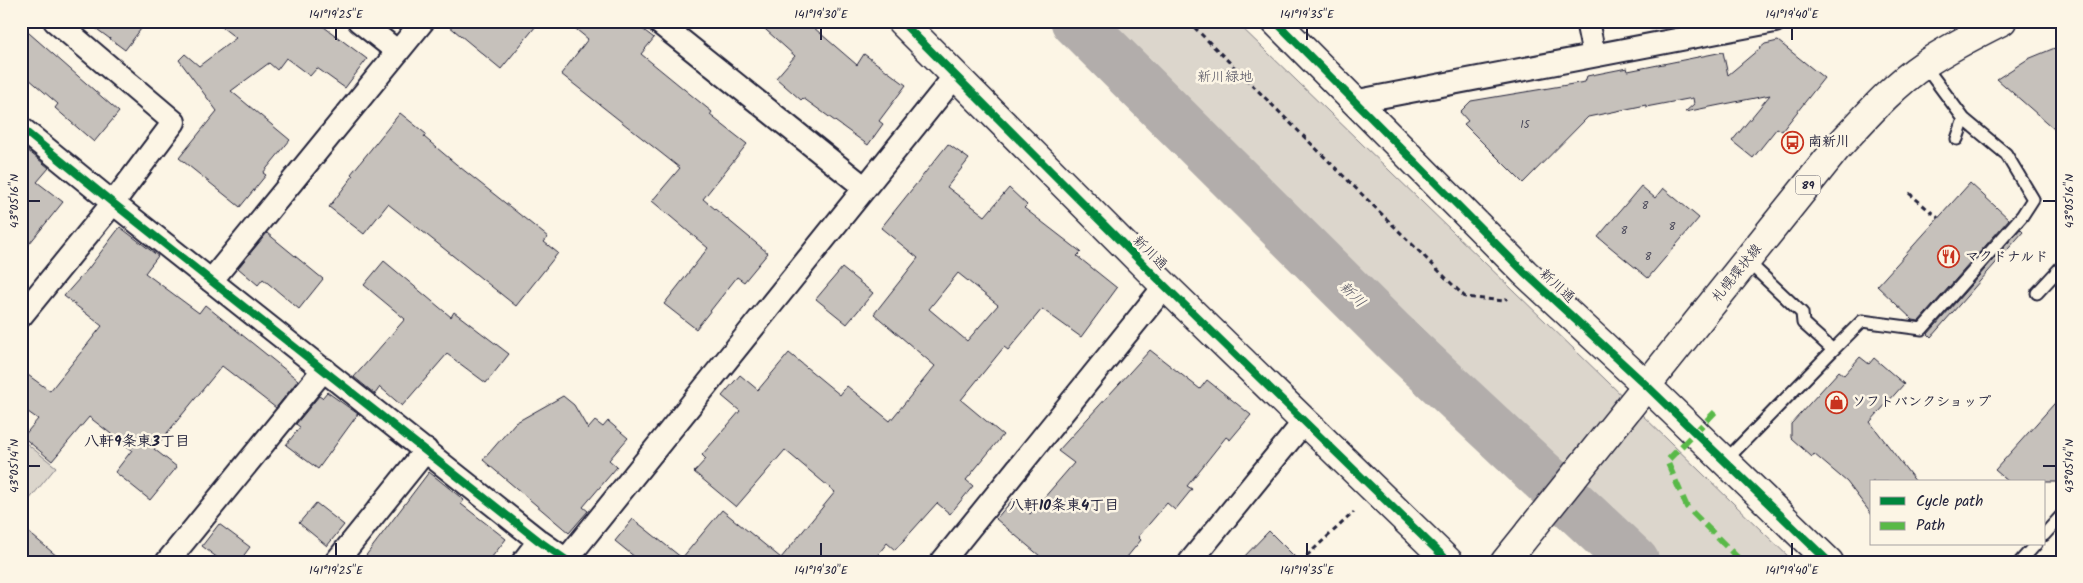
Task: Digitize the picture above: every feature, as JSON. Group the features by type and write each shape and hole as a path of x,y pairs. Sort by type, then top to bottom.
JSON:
{"street":[{"path":"21,316 113,203 174,122 55,21"},
{"path":"359,21 398,52"},
{"path":"212,281 423,21"},
{"path":"656,21 865,188"},
{"name":"新川通","path":"901,21 1165,286 1448,562"},
{"name":"新川通","path":"1275,21 1353,102 1524,272 1647,386 1829,562"},
{"path":"1587,21 1594,55"},
{"path":"1353,102 1775,21"},
{"name":"札幌環状線","path":"1505,562 1836,149 1877,105 1968,29 2002,21"},
{"path":"21,128 539,541 568,561 955,76"},
{"path":"942,562 1165,286"},
{"path":"167,562 324,369"},
{"path":"1190,562 1304,422"},
{"path":"336,562 426,450"},
{"path":"523,562 539,541"}],"lane":[{"path":"1724,462 1862,321 1922,329 2022,216 2034,199 2006,154 1964,119 1924,65"},
{"path":"1957,139 1964,119"},
{"path":"1747,261 1802,313 1803,323 1833,350"},
{"path":"2037,293 2062,266"},
{"path":"2046,533 2062,515"},
{"path":"2020,562 2034,546"}],"path":[{"path":"1188,21 1465,297 1504,301 1507,298"},
{"path":"1909,193 1938,218"},
{"path":"1300,562 1354,512"}],"green space":[{"name":"新川緑地","path":"1101,21 1235,21 1794,562 1664,562"},
{"path":"21,439 56,467 24,506 21,505"}],"building":[{"path":"86,21 147,21 125,50"},
{"path":"214,21 316,21 367,59 345,88 317,68 310,76 286,58 277,70 269,63 231,91 290,140 263,173 266,175 240,207 179,158 217,111 179,60 185,54 199,66 236,38"},
{"path":"443,21 540,21 501,69"},
{"path":"566,21 632,21 654,38 641,54 712,112 710,115 747,144 703,199 768,253 744,282 737,277 696,329 664,304 708,248 652,201 680,168 561,74 588,39"},
{"path":"756,21 806,21 857,65 864,54 906,85 879,121 883,124 868,145 803,98 801,100 776,78 795,56"},
{"path":"21,26 119,112 94,142 55,108 58,104 21,72"},
{"path":"1778,41 1824,78 1782,131 1777,128 1753,158 1732,141 1770,95 1685,112 1694,104 1693,98 1588,117 1523,183 1464,124 1468,121 1460,112 1471,101 1585,82 1587,76 1627,68 1628,71 1723,52 1728,75 1765,44"},
{"path":"2062,45 2062,136 1997,79 2028,59"},
{"path":"400,113 426,134 424,137 456,164 548,237 544,242 558,253 516,306 388,204 364,234 329,207 353,176 351,174"},
{"path":"948,144 969,159 947,187 985,216 1009,188 1027,205 1024,208 1081,252 1077,256 1117,288 1081,337 1042,309 1008,350 1004,347 961,400 1003,435 966,480 973,486 950,514 937,503 895,550 887,543 872,562 641,562 615,541 633,519 682,558 722,510 781,558 835,492 785,450 736,507 694,472 706,459 702,455 740,411 722,396 740,375 758,390 789,353 840,395 847,386 890,421 935,366 874,314 918,258 881,228","holes":["958,273 998,305 967,341 929,309"]},
{"path":"21,145 49,168 37,182 63,202 21,254"},
{"path":"1970,183 2009,219 1919,321 1913,320 1877,286"},
{"path":"1641,186 1655,198 1663,188 1699,218 1648,278 1598,237"},
{"path":"120,227 158,256 145,273 199,313 205,305 298,380 276,408 222,366 154,449 177,467 150,500 115,472 132,450 89,417 52,461 23,437 38,419 21,407 21,370 50,391 102,326 64,296 88,269"},
{"path":"2020,229 2023,232 1931,337 1928,334"},
{"path":"267,233 323,279 299,309 263,279 258,285 238,268"},
{"path":"384,261 451,317 454,312 509,354 486,383 447,354 402,406 380,387 375,394 354,377 405,319 364,285"},
{"path":"842,268 873,293 847,324 816,299"},
{"path":"1150,350 1200,389 1207,380 1251,415 1230,440 1226,437 1187,486 1192,489 1175,510 1167,503 1138,537 1141,540 1123,562 1047,562 996,519 1013,499 1030,514 1074,463 1058,451"},
{"path":"1860,357 1869,364 1874,358 1904,384 1870,422 1914,480 1870,480 1870,512 1847,482 1814,454 1812,457 1791,438 1791,424 1839,371 1844,375"},
{"path":"327,392 358,414 318,469 286,445 300,427 296,424 319,396 322,398"},
{"path":"2062,395 2062,482 2007,480 1995,470"},
{"path":"563,396 574,405 588,429 595,421 603,427 608,421 628,438 609,460 617,467 583,507 588,511 569,533 483,460 515,423"},
{"path":"429,472 464,500 461,504 506,539 488,562 361,562"},
{"path":"316,503 344,525 327,546 299,523"},
{"path":"219,524 250,547 239,562 223,562 202,546"},
{"path":"21,526 64,562 21,562"},
{"path":"1269,531 1300,562 1239,562"}],"waterway":[{"name":"新川","path":"1076,21 1398,341 1634,562"}],"marked path":[{"path":"1715,412 1667,461 1687,507 1742,562"}],"cycle path":[{"path":"901,21 1165,286 1449,562"},
{"path":"1275,21 1524,272 1647,386 1829,562"},
{"path":"21,128 539,541 569,562"}],"place":[{"name":"南新川","path":"1792,142"},
{"name":"マクドナルド","path":"1949,257"},
{"name":"ソフトバンクショップ","path":"1836,402"}],"district":[{"name":"八軒9条東3丁目","path":"137,442"},
{"name":"八軒10条東4丁目","path":"1064,506"}]}
